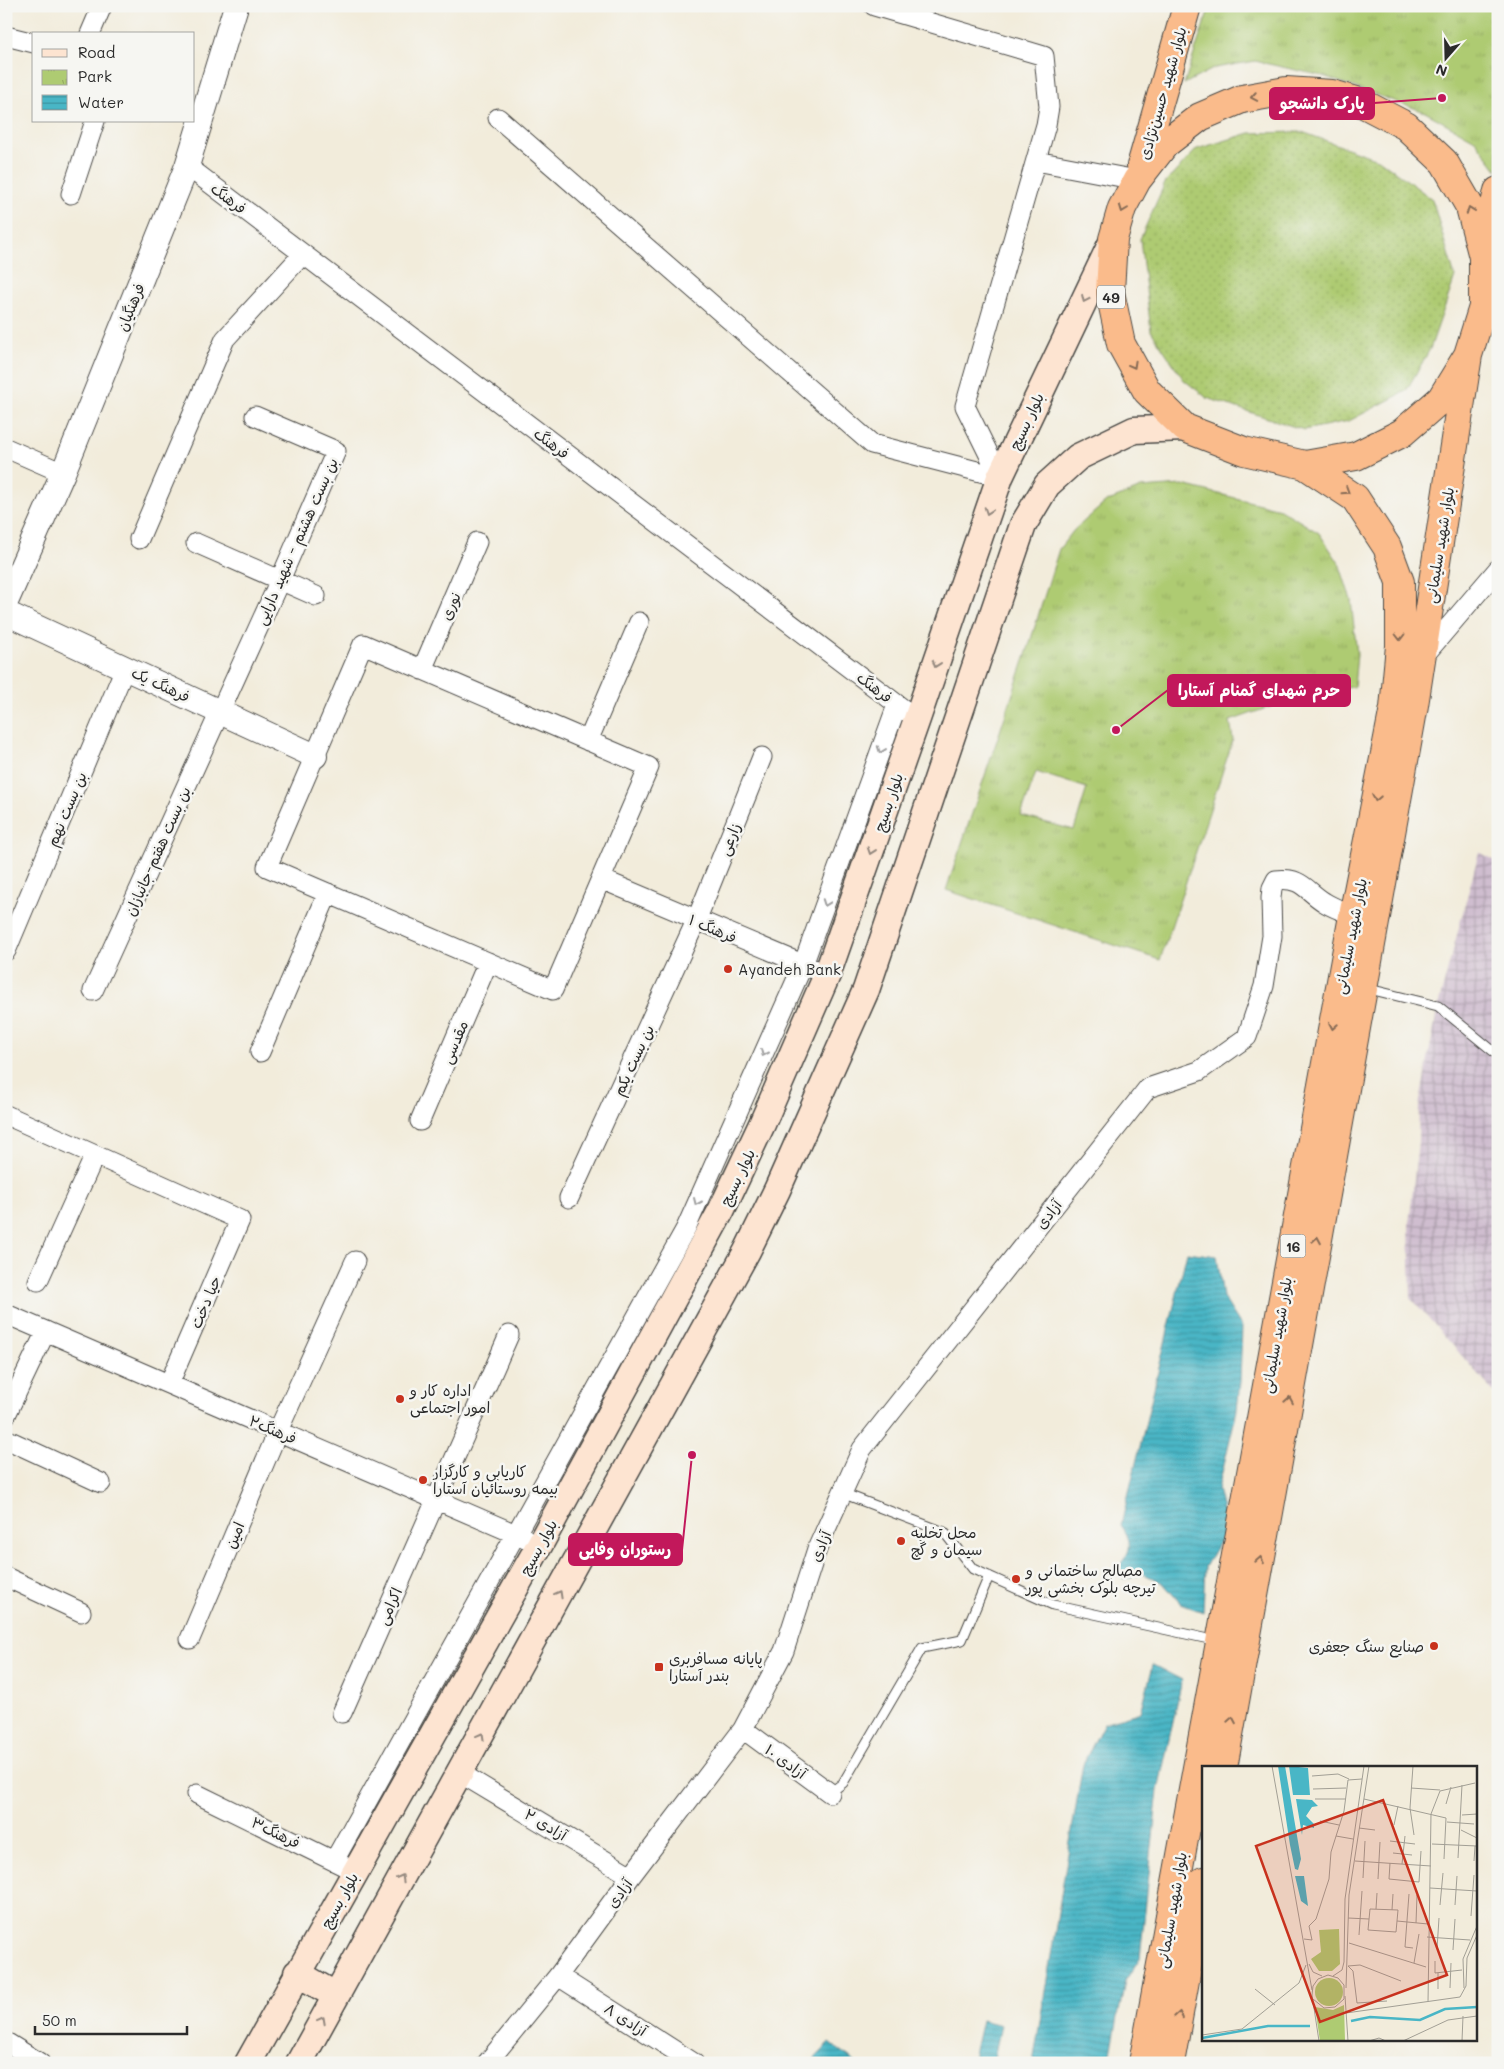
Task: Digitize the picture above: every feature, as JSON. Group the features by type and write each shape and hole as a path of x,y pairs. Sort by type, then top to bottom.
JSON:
{"highway":[{"name":"بلوار شهید حسین‌نژادی","path":"1137,180 1187,6"},
{"name":"49","path":"1483,257 1470,207 1444,162 1406,126 1360,102 1332,94 1286,91 1242,99 1200,117 1165,144 1137,180 1122,208 1113,239 1110,292 1122,344 1147,390 1185,428 1244,450 1305,465 1356,456 1402,433 1441,398 1468,355 1482,307 1483,257 1498,191"},
{"name":"بلوار شهید سلیمانی","path":"1223,1766 1421,659 1468,355"},
{"name":"بلوار شهید سلیمانی","path":"1143,2063 1353,916 1394,708 1400,646 1400,582 1387,547 1355,498 1305,465"},
{"name":"بلوار شهید سلیمانی","path":"1170,2063 1202,1887"}],"main road":[{"name":"بلوار بسیج","path":"248,2063 297,1973 344,1866 540,1544 722,1209 762,1124 827,975 907,712 1000,477 1113,239"},
{"name":"49","path":"299,2063 748,1251 777,1190 866,990 1023,525 1047,485 1078,457 1134,430 1185,428"},
{"path":"827,975 866,990"},
{"path":"297,1973 335,1995"}],"street":[{"path":"91,32 102,6"},
{"name":"فرهنگیان","path":"6,602 63,474 187,166 236,6"},
{"path":"874,6 1044,56 1049,107 1036,161 965,406 1000,477"},
{"path":"6,36 32,42"},
{"path":"498,118 872,444 1000,477"},
{"path":"71,194 94,122"},
{"path":"1036,161 1137,180"},
{"name":"فرهنگ","path":"187,166 907,712"},
{"path":"139,539 225,339 303,254"},
{"name":"بن بست هشتم - شهید دارایی","path":"220,712 336,451 255,416"},
{"path":"6,448 63,474"},
{"name":"نوری","path":"422,670 477,542"},
{"path":"196,543 316,596"},
{"path":"1421,659 1498,569"},
{"name":"فرهنگ یک","path":"6,614 315,756"},
{"path":"588,741 639,622"},
{"path":"363,644 588,741 649,767 553,990 267,867 363,644"},
{"name":"بن بست نهم","path":"6,951 126,668"},
{"name":"بن بست هفتم-جانبازان","path":"94,991 220,712"},
{"path":"344,1866 514,1533 686,1228 803,965 907,712"},
{"name":"زارعی","path":"696,921 762,757"},
{"name":"فرهنگ ۱","path":"601,879 696,921 827,975"},
{"name":"آزادی","path":"487,2063 558,1976 631,1876 743,1730 784,1651 817,1549 862,1449 1148,1088 1199,1071 1247,1037 1264,986 1272,936 1272,888 1276,880 1290,879 1303,885 1324,902 1353,916"},
{"path":"260,1052 328,894"},
{"name":"بن بست یکم","path":"569,1198 696,921"},
{"name":"مقدسی","path":"420,1121 488,962"},
{"path":"6,1115 95,1155 38,1281"},
{"name":"حیا دخت","path":"95,1155 240,1220 170,1384"},
{"name":"امین","path":"190,1639 278,1431 354,1261"},
{"name":"فرهنگ۲","path":"6,1314 540,1544"},
{"path":"6,1415 46,1331"},
{"name":"اکرامی","path":"342,1713 509,1335"},
{"path":"6,1439 100,1483"},
{"path":"6,1577 81,1612"},
{"name":"آزادی ۱۰","path":"743,1730 830,1793"},
{"name":"آزادی ۲","path":"460,1773 631,1876"},
{"name":"فرهنگ۳","path":"197,1794 344,1866"},
{"name":"آزادی ۸","path":"558,1976 694,2063"},
{"path":"6,2042 40,2063"}],"lane":[{"path":"1362,988 1438,1006 1498,1055"},
{"path":"842,1493 944,1532 973,1569 1053,1605 1220,1642"},
{"path":"830,1793 843,1783 922,1648 962,1640 989,1576"}],"shaded area":[{"path":"1479,852 1498,862 1498,1397 1411,1298 1409,1224 1418,1142 1419,1106 1438,1006"}],"green space":[{"path":"1210,6 1498,6 1498,171 1475,140 1425,112 1323,76 1255,61 1215,68 1184,84"},
{"path":"1302,132 1380,160 1432,199 1455,277 1430,349 1406,391 1349,421 1304,430 1207,398 1184,380 1151,331 1140,239 1165,183 1197,149 1250,133"},
{"path":"1183,485 1280,509 1319,533 1339,563 1351,600 1357,654 1354,687 1312,692 1230,721 1233,740 1160,960 946,890 1027,652 1059,549 1074,530 1106,502 1141,488","holes":["1036,772 1087,788 1074,830 1021,816"]}],"water":[{"path":"1187,1252 1217,1256 1223,1297 1242,1327 1237,1410 1218,1489 1227,1528 1205,1567 1203,1612 1181,1604 1163,1583 1144,1574 1124,1580 1114,1572 1124,1560 1129,1550 1126,1532 1121,1525"},
{"path":"1153,1665 1182,1680 1158,1790 1140,1958 1125,1981 1109,2063 1033,2063 1083,1764 1104,1723 1141,1712"},
{"path":"982,2020 1001,2025 993,2063 972,2063"},
{"path":"830,2043 856,2063 814,2063 814,2059"}],"place":[{"name":"پارک دانشجو","path":"1442,98"},
{"name":"حرم شهدای گمنام آستارا","path":"1116,730"},
{"name":"Ayandeh Bank","path":"728,969"},
{"name":"اداره کار و امور اجتماعی","path":"400,1399"},
{"name":"رستوران وفایی","path":"692,1455"},
{"name":"کاریابی و کارگزار بیمه روستائیان آستارا","path":"423,1480"},
{"name":"محل تخلیه سیمان و گچ","path":"901,1541"},
{"name":"مصالح ساختمانی و تیرچه بلوک بخشی پور","path":"1016,1579"},
{"name":"صنایع سنگ جعفری","path":"1434,1646"},
{"name":"پایانه مسافربری بندر آستارا","path":"659,1667"}]}
